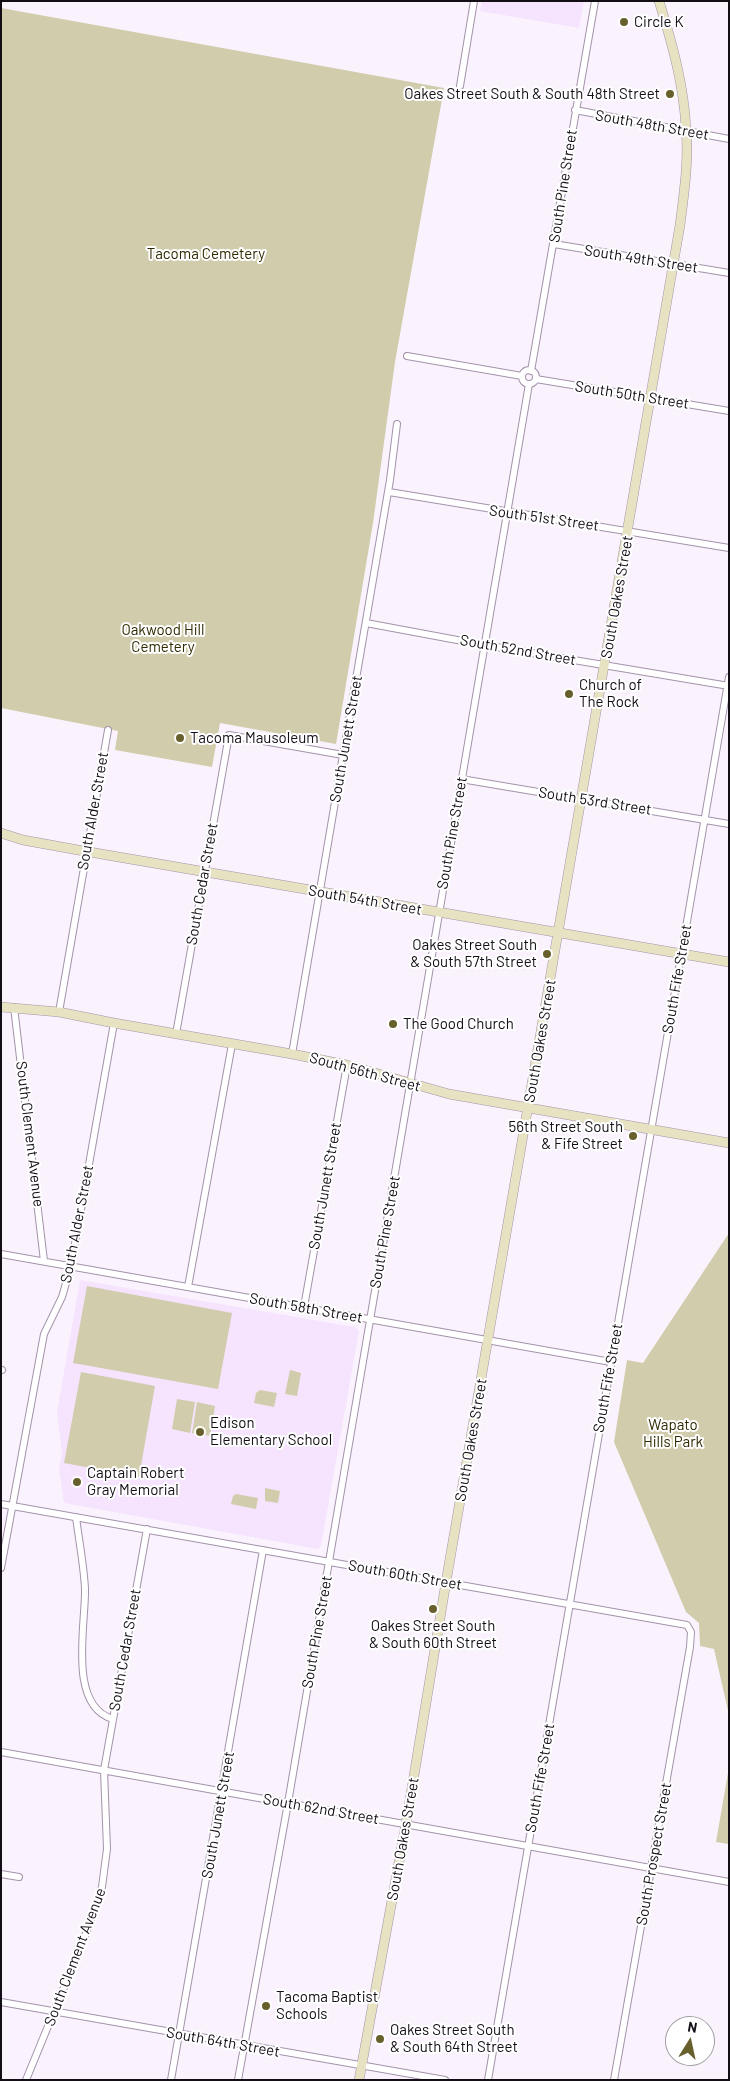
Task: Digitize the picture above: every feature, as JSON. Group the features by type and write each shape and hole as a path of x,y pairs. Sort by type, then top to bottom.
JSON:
{"street":[{"path":"460,86 474,1"},
{"name":"South Pine Street","path":"531,371 595,1"},
{"name":"South Oakes Street","path":"359,2080 406,1824 446,1582 674,264 685,187 686,130 680,81 659,1"},
{"name":"South 48th Street","path":"576,110 729,139"},
{"name":"South 49th Street","path":"554,244 729,274"},
{"path":"407,356 522,376"},
{"path":"531,371 536,379 529,384 525,383 522,376 525,372 531,371"},
{"name":"South 50th Street","path":"536,379 729,411"},
{"name":"South Pine Street","path":"238,2080 288,1803 529,384"},
{"name":"South Junett Street","path":"292,1054 398,424"},
{"name":"South 51st Street","path":"388,492 480,509 508,511 729,548"},
{"name":"South 52nd Street","path":"366,623 728,686"},
{"name":"South Fife Street","path":"488,2080 729,677"},
{"name":"South Alder Street","path":"59,1012 108,730"},
{"name":"South Cedar Street","path":"176,1034 229,735 343,755"},
{"name":"South 53rd Street","path":"461,779 729,824"},
{"name":"South 54th Street","path":"1,833 23,840 729,962"},
{"name":"South 56th Street","path":"1,1008 14,1007 59,1012 292,1054 347,1065 449,1094 729,1143"},
{"name":"South Clement Avenue","path":"14,1007 44,1261"},
{"name":"South Alder Street","path":"1,1568 44,1334 62,1297 71,1266 114,1023"},
{"path":"188,1287 232,1044"},
{"name":"South Junett Street","path":"304,1308 347,1065"},
{"name":"South 58th Street","path":"1,1254 611,1362"},
{"name":"South 60th Street","path":"1,1504 684,1623 689,1628"},
{"path":"76,1517 85,1588 82,1657 84,1682 98,1710 106,1717 113,1719"},
{"name":"South Cedar Street","path":"104,1770 147,1529"},
{"name":"South Junett Street","path":"171,2080 263,1550"},
{"name":"South Prospect Street","path":"614,2080 690,1647 689,1628"},
{"name":"South 62nd Street","path":"1,1752 729,1882"},
{"name":"South Clement Avenue","path":"26,2080 91,1921 102,1887 107,1843 104,1770"},
{"path":"1,1874 19,1877"},
{"name":"South 64th Street","path":"1,2002 445,2080"}],"shaded area":[{"path":"482,1 584,1 579,28 480,11"},
{"name":"Edison Elementary School","path":"80,1280 355,1327 359,1331 321,1546 318,1549 64,1503 59,1469 62,1453 57,1412"}],"green space":[{"name":"Tacoma Cemetery","path":"1,8 444,88 395,362 373,523 336,744 220,723 212,767 115,750 118,731 1,708"},
{"name":"Wapato Hills Park","path":"729,1233 729,1715 714,1649 700,1646 699,1623 686,1612 614,1442 627,1360 643,1363"},
{"path":"87,1286 232,1313 218,1389 73,1363"},
{"path":"290,1370 301,1373 297,1396 285,1394"},
{"path":"81,1372 155,1386 139,1477 64,1463"},
{"path":"260,1390 277,1393 274,1407 254,1403 256,1393"},
{"path":"177,1399 195,1402 190,1433 172,1429"},
{"path":"197,1402 215,1406 210,1436 192,1433"},
{"path":"265,1488 280,1491 278,1503 265,1501"},
{"path":"236,1494 258,1498 256,1509 231,1504 233,1496"},
{"path":"729,1767 729,1844 716,1842"}],"place":[{"name":"Circle K","path":"624,22"},
{"name":"Oakes Street South & South 48th Street","path":"670,94"},
{"name":"Church of The Rock","path":"569,694"},
{"name":"Tacoma Mausoleum","path":"180,738"},
{"name":"Oakes Street South & South 57th Street","path":"547,954"},
{"name":"The Good Church","path":"393,1024"},
{"name":"56th Street South & Fife Street","path":"633,1136"},
{"name":"Edison Elementary School","path":"200,1432"},
{"name":"Captain Robert Gray Memorial","path":"77,1482"},
{"name":"Oakes Street South & South 60th Street","path":"433,1609"},
{"name":"Tacoma Baptist Schools","path":"266,2006"},
{"name":"Oakes Street South & South 64th Street","path":"380,2039"}],"park label":[{"name":"Oakwood Hill Cemetery","path":"163,638"}]}
